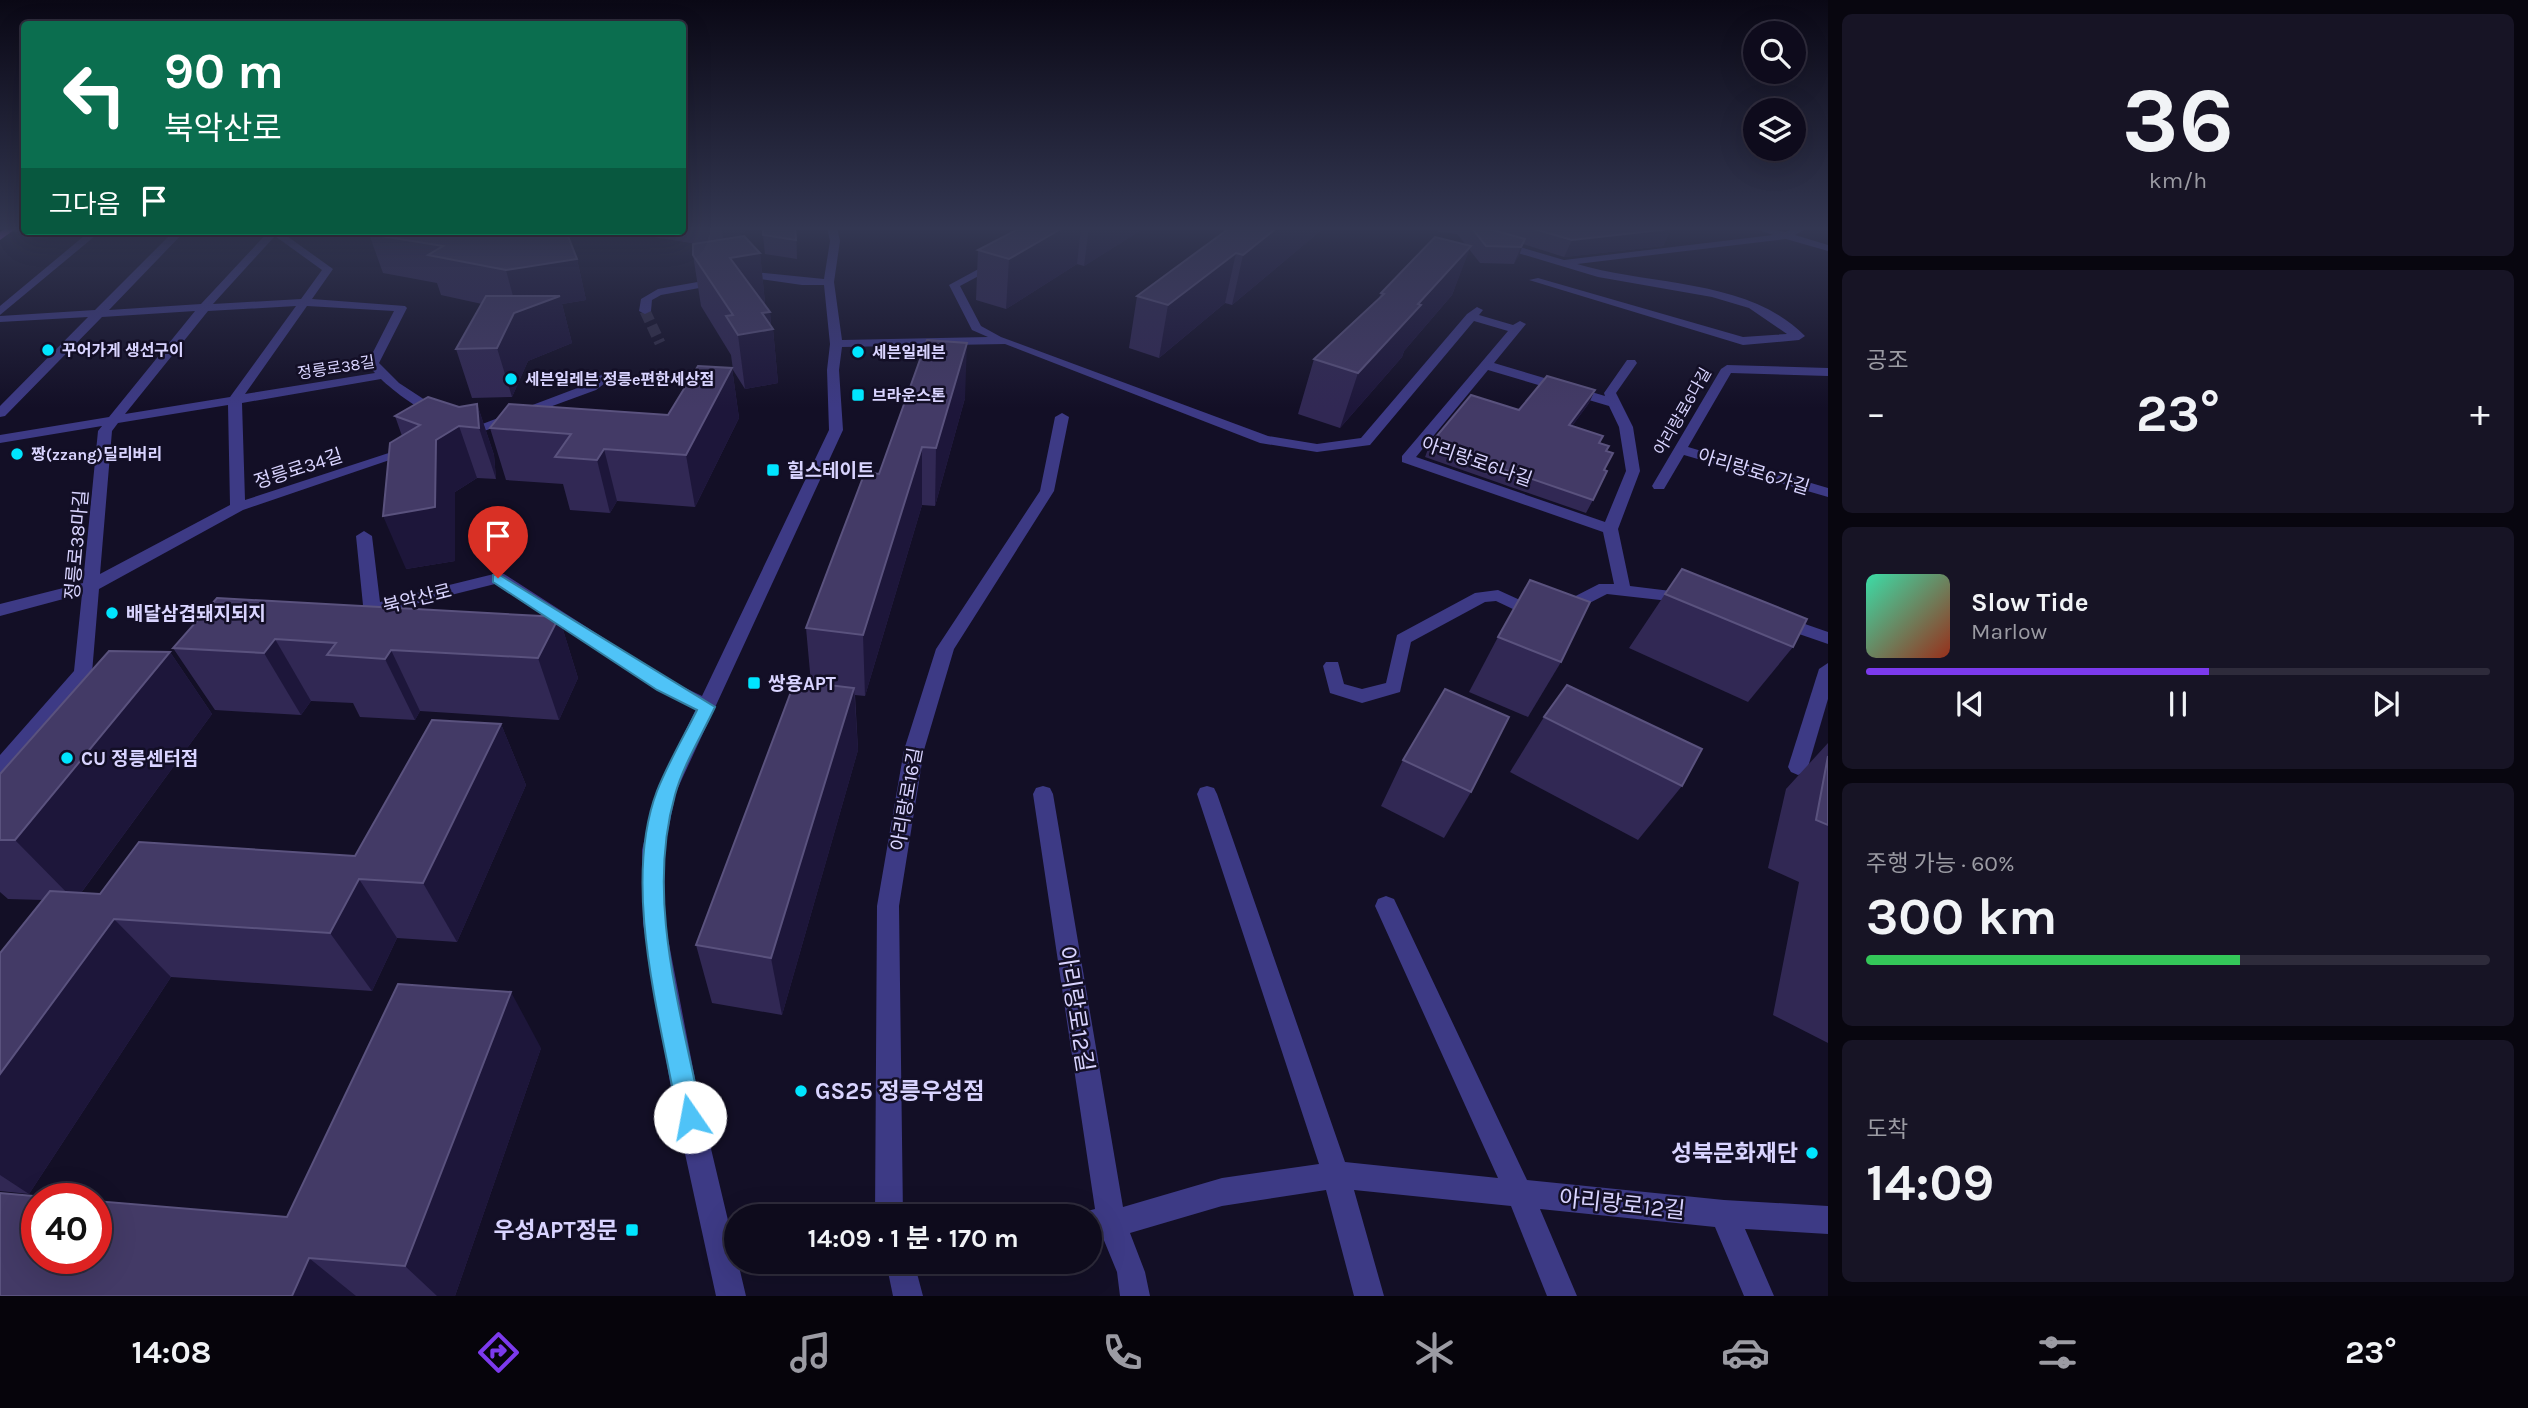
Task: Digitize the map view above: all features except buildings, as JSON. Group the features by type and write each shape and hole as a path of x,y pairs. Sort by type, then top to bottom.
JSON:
{"street":[{"path":"0,312 29,287"},
{"path":"0,413 124,287"},
{"name":"정릉로38마길","path":"0,768 83,673 105,431 223,287"},
{"path":"238,507 236,402 315,287"},
{"path":"645,311 648,299 658,292 682,287"},
{"path":"731,1296 685,1094 654,923 653,850 666,792 836,430 833,370 836,344 830,287"},
{"path":"955,287 976,328 1006,340"},
{"path":"1560,287 1743,341 1799,336 1753,306 1714,293 1680,287"},
{"path":"0,319 304,302 401,307 373,364 384,375"},
{"name":"아리랑로6나길","path":"1006,340 1265,440 1317,448 1364,442 1474,313 1518,327 1407,459 1610,529"},
{"path":"836,344 1006,340"},
{"path":"1623,590 1610,529 1633,471 1626,427 1610,394 1631,363"},
{"path":"1486,365 1614,403"},
{"name":"아리랑로6다길","path":"1658,486 1727,369 1828,372"},
{"name":"정릉로34길","path":"0,610 91,586 238,507 436,443 457,426 593,387 612,373"},
{"name":"정릉로38길","path":"0,439 236,402 384,375 395,386 457,426"},
{"name":"아리랑로16길","path":"889,1204 888,906 914,750 945,649 1047,491 1062,417"},
{"name":"아리랑로6가길","path":"1679,449 1828,493"},
{"path":"364,536 372,609"},
{"name":"북악산로","path":"341,616 498,578 663,685 707,707"},
{"path":"1332,666 1336,688 1362,696 1394,687 1404,639 1480,597 1498,595 1537,614 1569,608 1605,588 1703,600"},
{"path":"1767,617 1828,638"},
{"path":"1798,767 1828,669"},
{"path":"61,698 110,692"},
{"name":"아리랑로12길","path":"1042,794 1098,1204"},
{"path":"1207,794 1336,1175 1368,1296"},
{"name":"아리랑로12길","path":"1386,906 1519,1193 1562,1296"},
{"name":"아리랑로12길","path":"1102,1223 1222,1192 1336,1175 1724,1214 1828,1220"},
{"path":"1724,1214 1759,1296"},
{"name":"아리랑로12길","path":"1102,1225 1131,1272 1135,1296"},
{"path":"903,1274 908,1296"}],"tunnel":[{"path":"645,311 660,343"}],"place":[{"name":"꾸어가게 생선구이","path":"48,350"},
{"name":"세븐일레븐","path":"858,352"},
{"name":"세븐일레븐 정릉e편한세상점","path":"511,379"},
{"name":"브라운스톤","path":"858,395"},
{"name":"짱(zzang)딜리버리","path":"17,454"},
{"name":"힐스테이트","path":"773,470"},
{"name":"배달삼겹돼지되지","path":"112,613"},
{"name":"쌍용APT","path":"754,683"},
{"name":"CU 정릉센터점","path":"67,758"},
{"name":"GS25 정릉우성점","path":"801,1091"},
{"name":"성북문화재단","path":"1812,1153"},
{"name":"우성APT정문","path":"632,1230"}],"route":[{"path":"498,578 663,685 707,707 666,792 653,850 654,923 690,1117"}]}
